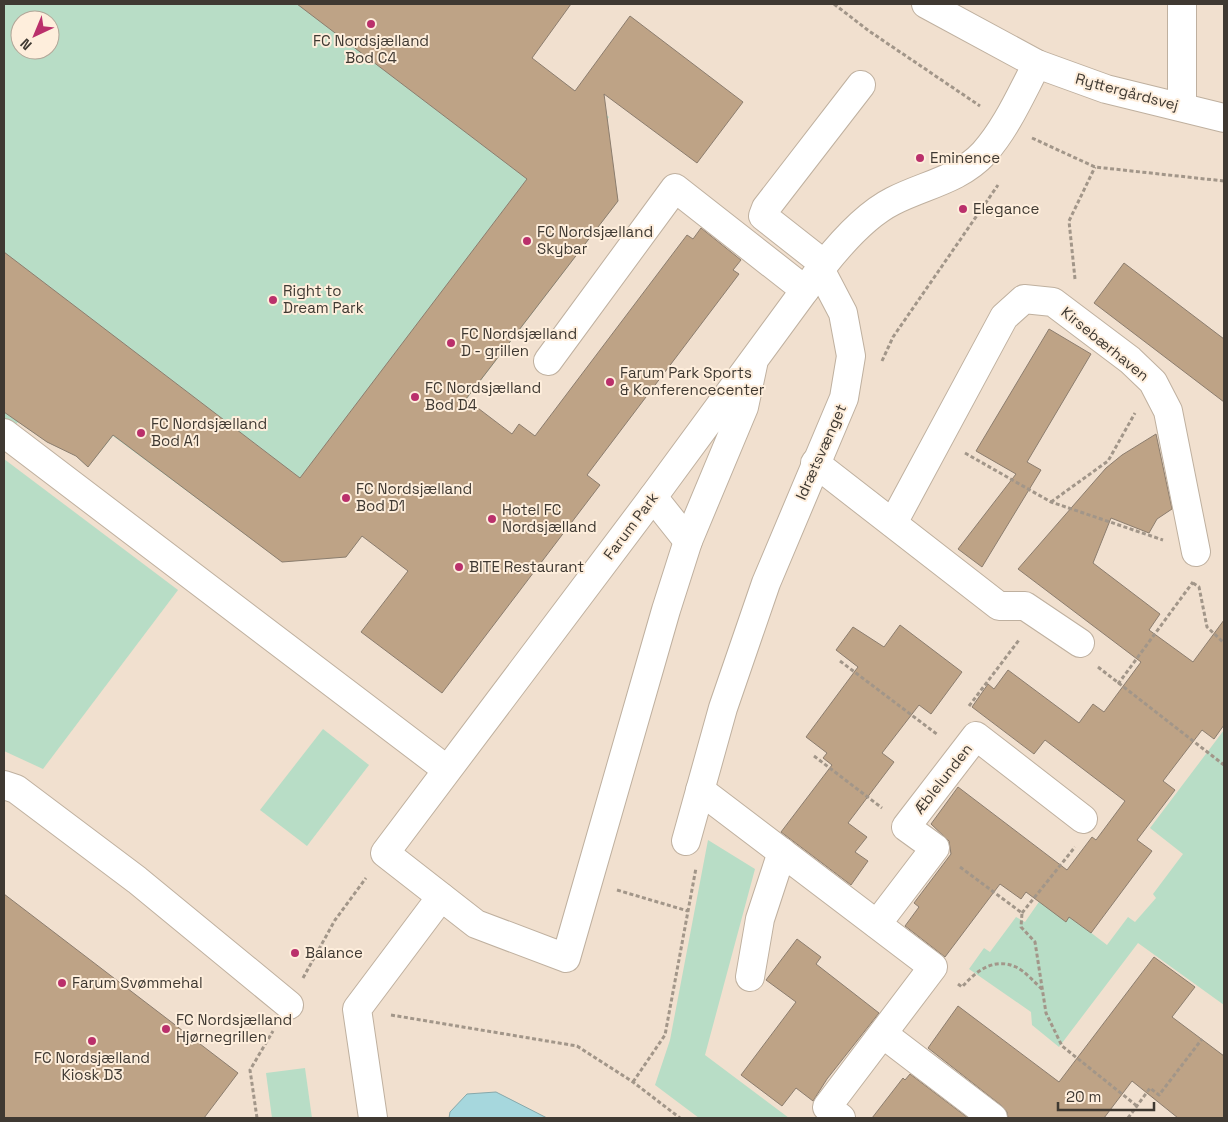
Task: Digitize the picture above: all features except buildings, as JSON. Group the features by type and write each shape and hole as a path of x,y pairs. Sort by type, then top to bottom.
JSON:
{"street":[{"name":"Ryttergårdsvej","path":"926,4 1037,64 1106,89 1224,118"},
{"path":"1182,4 1182,107"},
{"path":"816,274 852,232 892,201 956,175 983,154 1005,123 1037,64"},
{"path":"816,274 763,216 766,208 861,84"},
{"path":"548,361 675,188 816,274"},
{"name":"Farum Park","path":"441,897 385,853 754,360 816,274"},
{"name":"Idrætsvænget","path":"686,841 723,708 766,582 815,462 844,398 851,356 843,313 816,274"},
{"name":"Kirsebærhaven","path":"893,523 1004,317 1024,300 1053,302 1130,360 1153,382 1168,411 1196,552"},
{"path":"373,1118 356,1009 441,897 476,924 566,958 666,610 688,541 744,407 754,360"},
{"path":"4,433 446,769"},
{"path":"815,462 999,606 1025,606 1080,643"},
{"path":"652,497 688,541"},
{"name":"Æblelunden","path":"935,848 906,827 976,736 1083,820"},
{"path":"4,785 16,789 138,880 289,1005"},
{"path":"700,790 933,967 827,1107 841,1118"},
{"path":"877,924 935,848"},
{"path":"750,976 760,920 782,852"},
{"path":"883,1034 993,1118"}],"path":[{"path":"1025,144 1030,136"},
{"path":"1079,322 1069,222 1095,167"},
{"path":"882,363 893,337 999,183"},
{"path":"1051,502 1108,462 1153,382"},
{"path":"939,438 1051,502 1196,552 1193,583 1118,684"},
{"path":"1193,583 1199,587 1207,627 1224,644"},
{"path":"967,709 1038,615"},
{"path":"1080,643 1088,659 1224,765"},
{"path":"840,661 962,754"},
{"path":"814,756 906,827"},
{"path":"1083,820 1092,826 1022,913 1021,927 1034,942 1046,1013 1062,1046 1137,1106"},
{"path":"633,1082 665,1034 700,849 686,841"},
{"path":"935,848 1022,913"},
{"path":"588,882 688,911"},
{"path":"933,967 962,987 975,973 993,963 1016,967 1043,990"},
{"path":"356,1009 578,1046 633,1082 680,1118"},
{"path":"1128,1118 1150,1088 1159,1095 1202,1039"}],"green space":[{"name":"Right to Dream Park","path":"4,4 460,4 609,117 598,132 610,142 618,201 346,557 282,562 113,436 88,467 76,456 47,442 18,422 9,433 4,430"},
{"path":"4,459 178,590 43,769 4,751"},
{"path":"323,729 369,765 307,846 260,810"},
{"path":"1224,730 1224,1005 1138,943 1059,1047 1032,1025 1031,1012 969,969 984,948 990,952 1016,917 1025,922 1043,896 1107,945 1128,917 1135,922 1156,898 1153,894 1183,854 1150,828"},
{"path":"708,840 755,869 705,1055 789,1118 699,1118 655,1085 670,1040"},
{"path":"305,1068 312,1118 272,1118 266,1073"}],"water":[{"path":"496,1092 547,1118 449,1118 450,1112 467,1094"}],"place":[{"name":"FC Nordsjælland Bod C4","path":"371,24"},
{"name":"Eminence","path":"920,158"},
{"name":"Elegance","path":"963,209"},
{"name":"FC Nordsjælland Skybar","path":"527,241"},
{"name":"Right to Dream Park","path":"273,300"},
{"name":"FC Nordsjælland D - grillen","path":"451,343"},
{"name":"Farum Park Sports & Konferencecenter","path":"610,382"},
{"name":"FC Nordsjælland Bod D4","path":"415,397"},
{"name":"FC Nordsjælland Bod A1","path":"141,433"},
{"name":"FC Nordsjælland Bod D1","path":"346,498"},
{"name":"Hotel FC Nordsjælland","path":"492,519"},
{"name":"BITE Restaurant","path":"459,567"},
{"name":"Balance","path":"295,953"},
{"name":"Farum Svømmehal","path":"62,983"},
{"name":"FC Nordsjælland Hjørnegrillen","path":"166,1029"},
{"name":"FC Nordsjælland Kiosk D3","path":"92,1041"}]}
